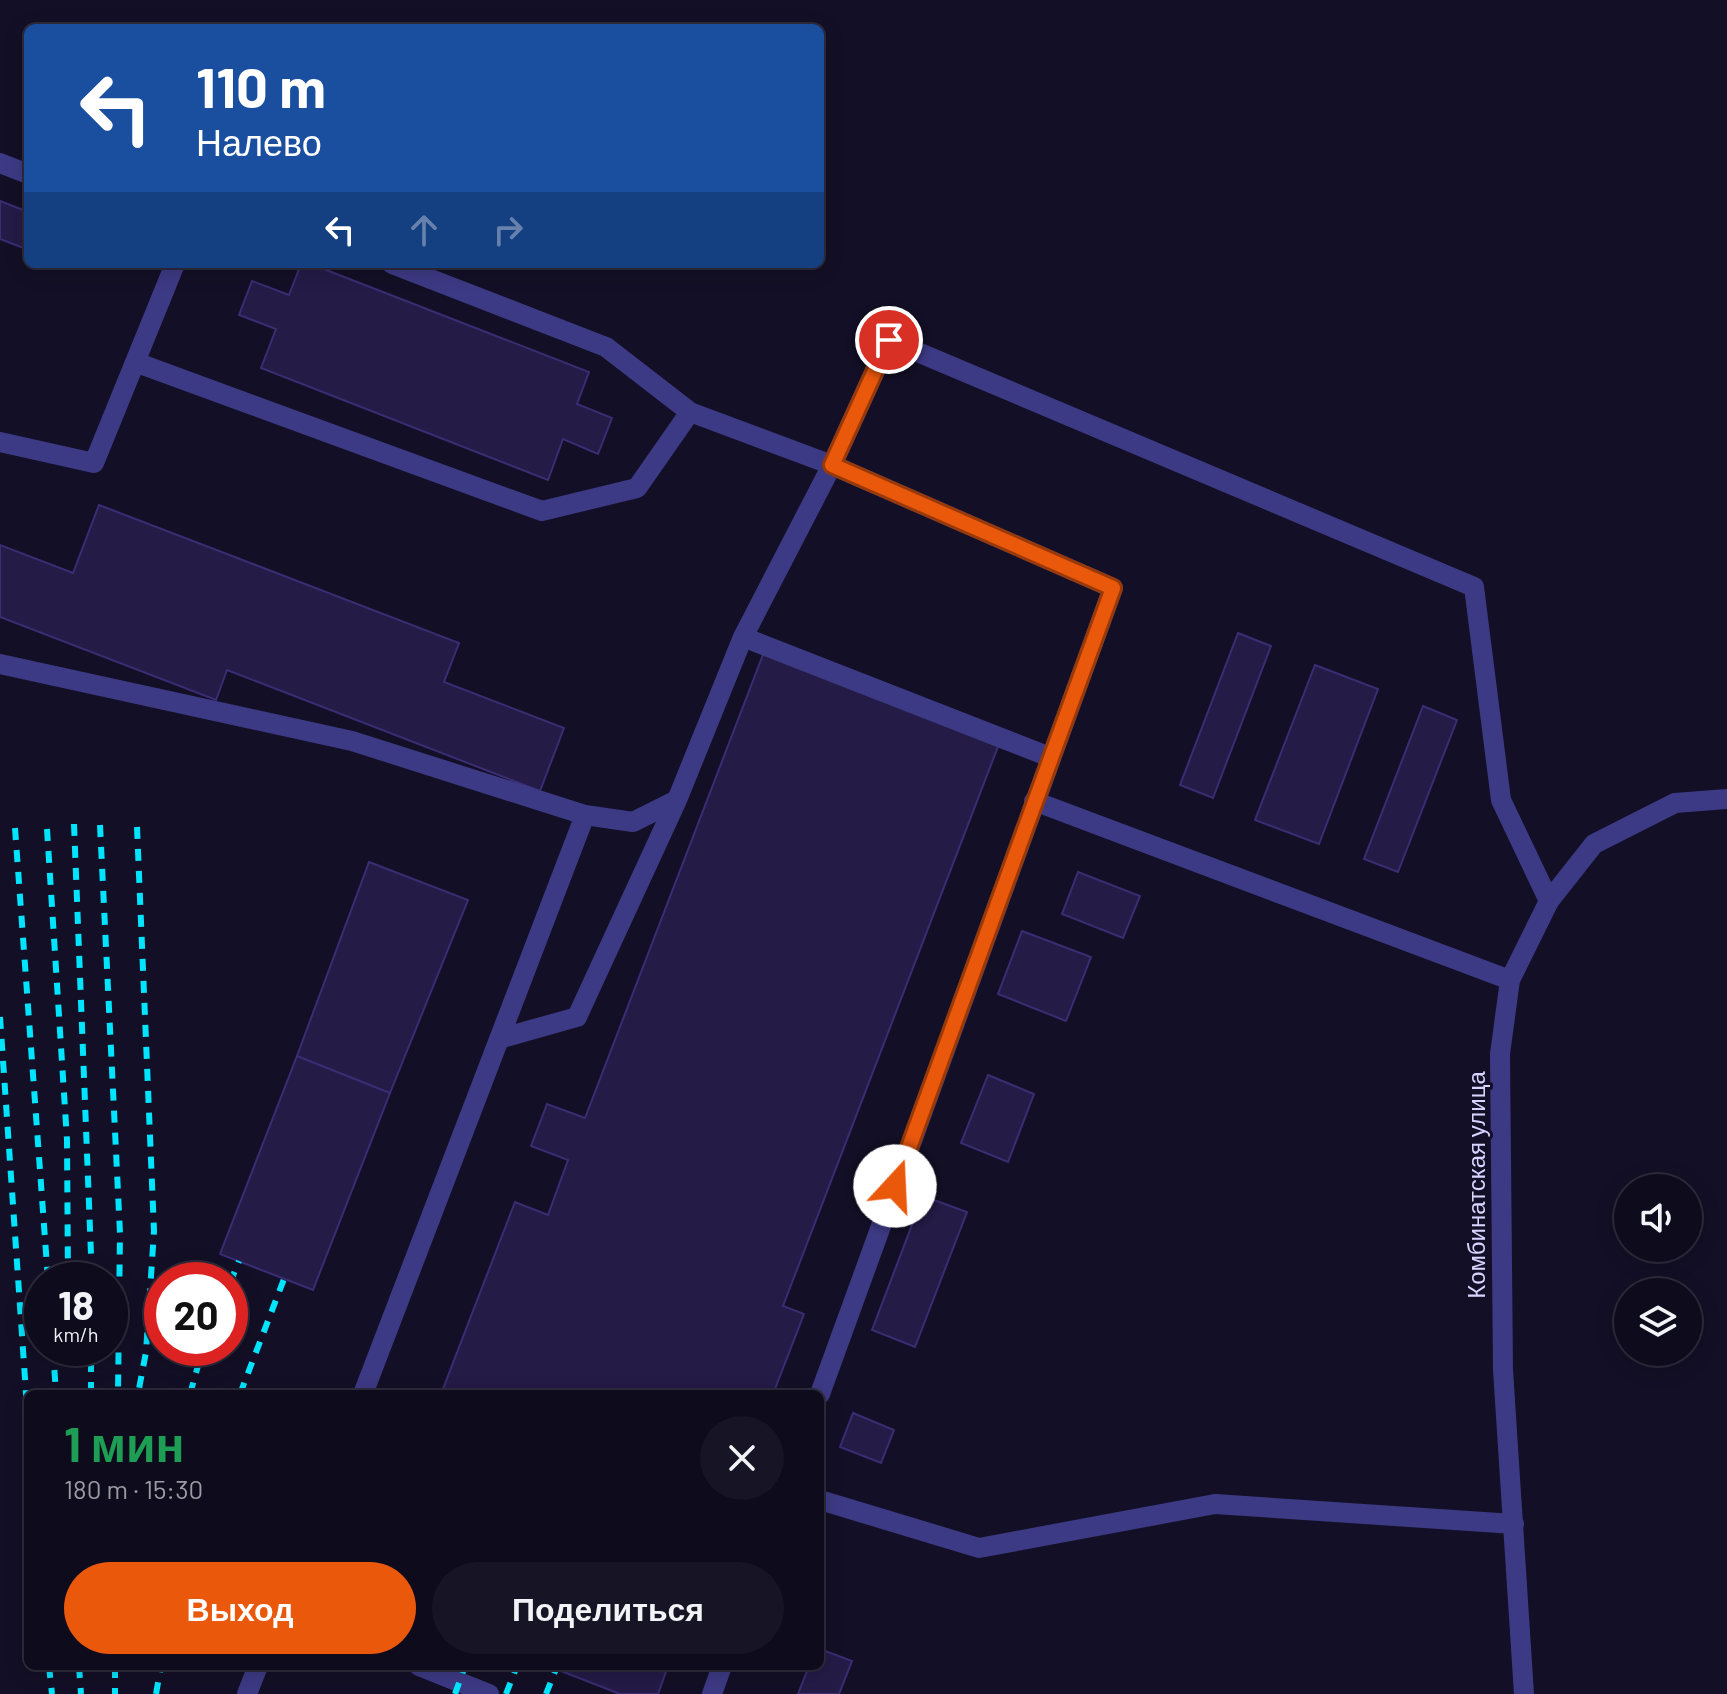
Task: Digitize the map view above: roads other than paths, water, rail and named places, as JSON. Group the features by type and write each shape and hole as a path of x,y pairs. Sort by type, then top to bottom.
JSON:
{"street":[{"path":"0,163 24,172"},
{"path":"0,442 94,463 173,268"},
{"path":"402,268 606,347 690,412 832,465 1113,588 821,1390"},
{"path":"499,1039 577,1017 677,800 743,637 832,465 889,340 1474,587 1501,800 1549,901"},
{"path":"135,362 542,511 637,488 690,412"},
{"path":"743,637 1050,757"},
{"path":"0,664 352,741 585,815 633,822 677,800"},
{"name":"Комбинатская улица","path":"1524,1694 1503,1370 1500,1054 1510,980 1549,901 1594,844 1675,803 1727,799"},
{"path":"1034,801 1510,980"},
{"path":"365,1390 585,815"},
{"path":"824,1501 979,1548 1215,1504 1514,1524"},
{"path":"247,1694 256,1670"},
{"path":"429,1670 489,1694"},
{"path":"712,1694 721,1670"}],"railway":[{"path":"74,824 91,1262"},
{"path":"100,825 120,1233 118,1390"},
{"path":"137,827 154,1231 146,1352 139,1390"},
{"path":"15,828 47,1262"},
{"path":"47,829 67,1140 68,1262"},
{"path":"0,1017 26,1390"},
{"path":"242,1390 284,1279"},
{"path":"54,1366 56,1390"},
{"path":"91,1366 91,1390"},
{"path":"191,1390 198,1366"},
{"path":"49,1670 52,1694"},
{"path":"79,1670 81,1694"},
{"path":"115,1670 115,1694"},
{"path":"156,1694 160,1670"},
{"path":"455,1694 464,1670"},
{"path":"506,1694 515,1670"},
{"path":"546,1694 556,1670"}]}
